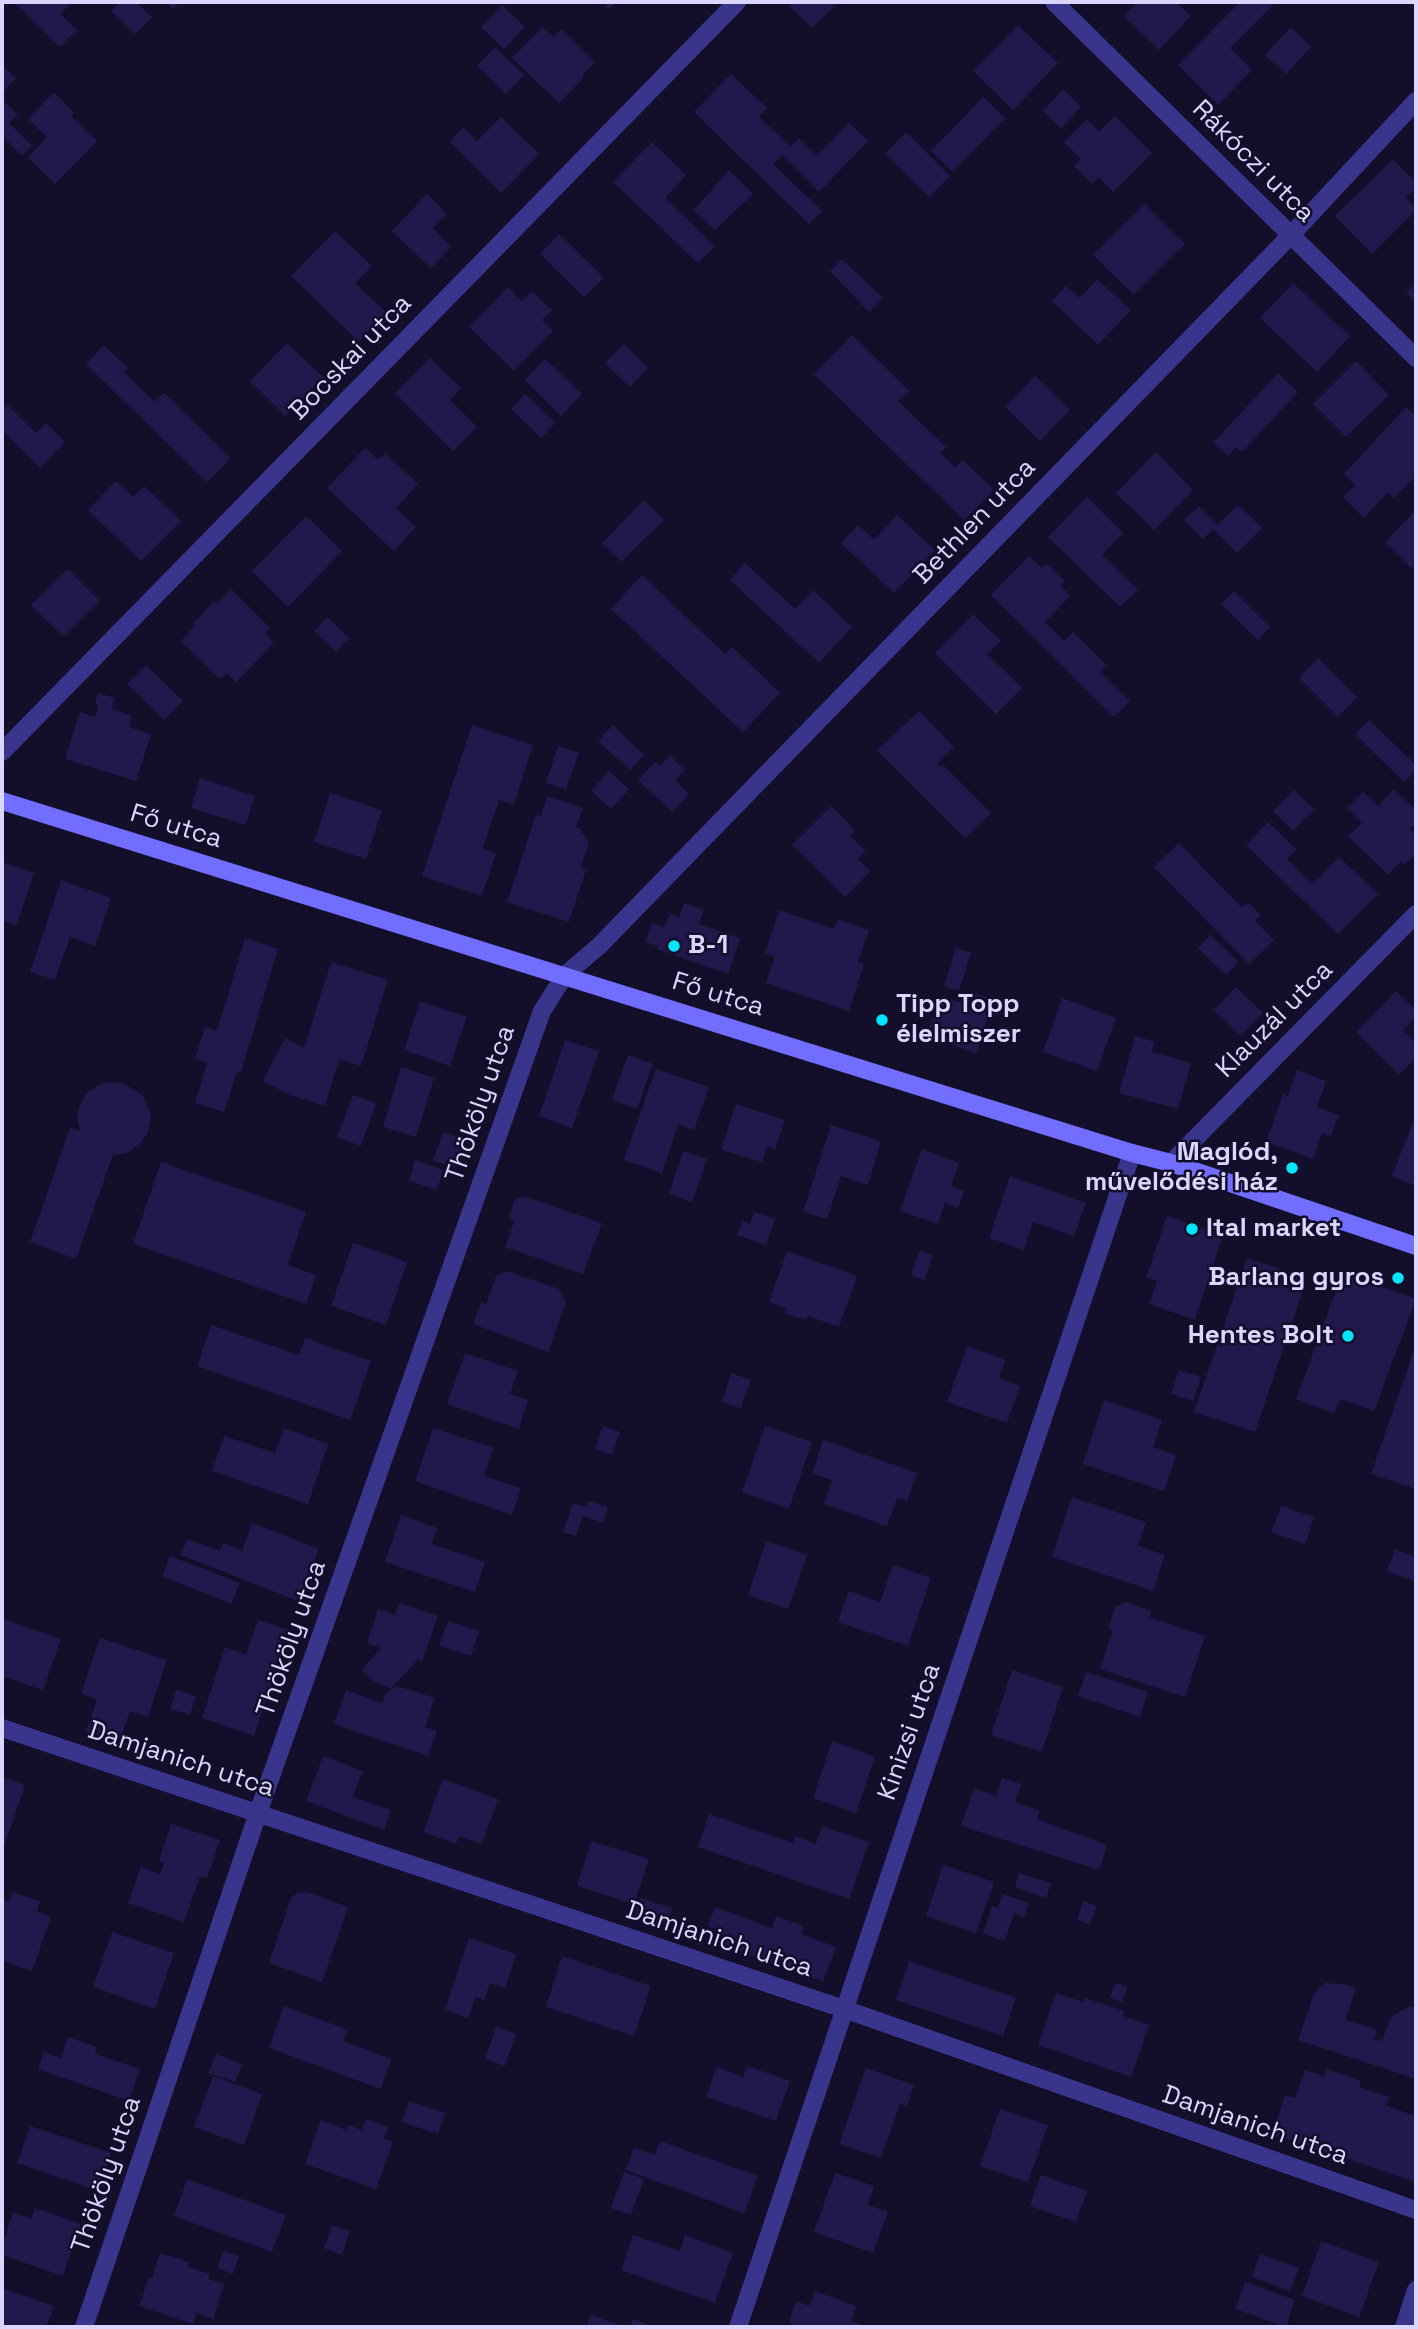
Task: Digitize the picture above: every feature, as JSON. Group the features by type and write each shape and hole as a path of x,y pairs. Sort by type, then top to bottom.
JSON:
{"main road":[{"name":"Fő utca","path":"2,801 1171,1163 1416,1246"}],"street":[{"name":"Bocskai utca","path":"2,752 737,2"},
{"name":"Rákóczi utca","path":"1054,2 1416,358"},
{"name":"Bethlen utca","path":"565,975 599,946 1290,236 1416,101"},
{"name":"Klauzál utca","path":"1171,1163 1416,914"},
{"name":"Thököly utca","path":"83,2327 258,1813 542,1011 565,975"},
{"name":"Kinizsi utca","path":"738,2327 1132,1153"},
{"name":"Damjanich utca","path":"2,1728 844,2009 1416,2210"},
{"path":"1404,2327 1416,2290"}],"building":[{"path":"14,2 72,2 60,14 77,30 60,47"},
{"path":"120,2 136,2 152,17 135,34 111,11"},
{"path":"165,2 180,2 173,9"},
{"path":"602,2 616,2 608,9"},
{"path":"793,2 839,2 812,28 789,6"},
{"path":"1137,2 1176,2 1191,16 1159,50 1124,16"},
{"path":"1240,2 1276,2 1230,48 1252,70 1218,105 1178,65"},
{"path":"502,5 525,27 504,49 481,27"},
{"path":"1018,25 1058,63 1013,110 973,71"},
{"path":"543,27 554,37 562,29 595,62 559,103 512,58"},
{"path":"1291,27 1311,47 1286,74 1265,55"},
{"path":"495,47 524,75 506,94 477,66"},
{"path":"2,65 16,78 2,93"},
{"path":"731,74 767,108 759,117 790,146 799,138 817,156 849,123 868,141 819,192 782,155 773,164 822,211 809,224 694,112"},
{"path":"1063,89 1081,107 1061,129 1043,111"},
{"path":"54,92 74,113 71,116 97,141 55,184 28,157 47,137 28,119"},
{"path":"983,97 1005,118 953,172 931,151"},
{"path":"2,99 18,115 9,123 32,146 22,156 2,135"},
{"path":"1115,116 1152,153 1113,192 1099,177 1092,184 1074,166 1081,159 1064,142 1087,119 1099,132"},
{"path":"501,117 539,154 501,193 450,142 463,127 477,141"},
{"path":"906,132 950,176 929,197 885,154"},
{"path":"652,142 686,175 665,198 715,246 698,263 613,182"},
{"path":"1393,159 1416,183 1416,187 1406,197 1416,210 1372,254 1335,216"},
{"path":"729,170 753,194 715,230 694,210"},
{"path":"427,194 447,214 433,228 451,247 431,268 392,231"},
{"path":"1145,204 1185,244 1134,295 1093,255"},
{"path":"335,231 372,266 355,283 387,313 359,342 291,276"},
{"path":"559,234 604,278 584,297 540,254"},
{"path":"842,259 883,298 869,312 830,271"},
{"path":"1097,279 1131,310 1098,345 1052,301 1066,286 1080,298"},
{"path":"1293,283 1350,336 1317,372 1260,318"},
{"path":"1416,283 1416,302 1406,293"},
{"path":"508,287 522,301 532,291 552,310 542,320 553,331 514,371 469,327"},
{"path":"852,335 909,391 898,401 946,447 940,453 955,467 963,460 994,490 964,520 814,374"},
{"path":"287,343 323,377 285,416 250,381"},
{"path":"624,344 648,368 630,387 605,363"},
{"path":"104,345 128,368 124,372 155,402 164,393 231,458 207,482 86,364"},
{"path":"430,358 461,388 450,400 477,427 453,451 395,393"},
{"path":"545,359 582,394 561,416 525,380"},
{"path":"1356,361 1389,395 1346,437 1313,404"},
{"path":"1278,373 1298,392 1242,452 1236,447 1228,456 1213,443"},
{"path":"1035,376 1070,410 1040,441 1005,407"},
{"path":"525,394 555,423 541,438 511,409"},
{"path":"7,404 36,433 46,423 65,442 40,468 2,430 2,409"},
{"path":"1406,407 1416,416 1416,476 1394,498 1388,492 1364,518 1343,497 1355,485 1344,474"},
{"path":"365,448 378,460 385,453 418,484 396,508 416,527 394,551 327,488"},
{"path":"1156,452 1193,490 1154,530 1116,493"},
{"path":"116,481 133,497 144,486 181,521 141,561 88,510"},
{"path":"1087,497 1123,533 1102,555 1138,590 1120,607 1048,537"},
{"path":"644,500 664,520 621,562 602,543"},
{"path":"1238,505 1262,528 1237,553 1213,529 1203,539 1184,520 1199,506 1218,525"},
{"path":"1416,510 1416,562 1411,568 1385,542"},
{"path":"897,515 935,550 894,593 841,543 858,525 874,540"},
{"path":"306,516 342,551 288,607 252,571"},
{"path":"1029,556 1042,568 1047,564 1065,581 1061,586 1070,596 1045,622 1064,641 1073,632 1106,665 1100,671 1130,701 1114,717 991,595"},
{"path":"745,563 795,609 813,590 852,627 819,663 730,580"},
{"path":"68,569 100,601 64,637 31,605"},
{"path":"642,575 725,654 732,647 780,693 743,732 611,609"},
{"path":"231,589 270,628 265,634 274,643 236,682 226,673 220,679 181,641 214,601 217,604"},
{"path":"1234,591 1270,627 1258,640 1221,604"},
{"path":"973,614 1001,641 987,654 1022,688 996,714 935,653"},
{"path":"327,617 349,638 336,652 314,631"},
{"path":"1318,658 1357,697 1338,717 1299,678"},
{"path":"146,665 183,701 164,720 127,684"},
{"path":"98,693 115,698 112,709 132,716 129,727 151,734 136,781 65,759 80,712 95,717 99,705 95,704"},
{"path":"919,711 954,747 937,764 941,768 943,765 991,813 965,838 877,750"},
{"path":"1369,720 1416,765 1416,770 1404,782 1355,734"},
{"path":"472,725 533,745 514,805 499,800 483,848 496,853 482,896 422,876"},
{"path":"613,725 644,755 630,770 598,741"},
{"path":"558,746 579,753 566,789 546,783"},
{"path":"670,755 685,770 675,780 689,794 672,812 638,780 655,762 660,766"},
{"path":"609,771 629,789 611,809 591,791"},
{"path":"200,778 255,796 246,825 191,808"},
{"path":"1394,789 1416,811 1416,823 1410,829 1416,835 1416,853 1404,865 1401,861 1388,875 1348,836 1362,823 1347,808 1363,792 1378,806"},
{"path":"1294,790 1314,809 1293,831 1273,811"},
{"path":"330,793 382,810 366,859 314,842"},
{"path":"547,796 583,808 576,827 589,843 581,868 586,870 569,922 507,902 536,814 541,816"},
{"path":"831,806 855,830 850,836 866,851 858,859 870,871 845,897 792,845"},
{"path":"1268,822 1297,850 1287,859 1313,884 1339,857 1378,894 1338,934 1246,845"},
{"path":"1179,843 1242,908 1248,902 1261,915 1255,921 1274,940 1249,964 1154,867"},
{"path":"2,862 34,873 16,926 2,921"},
{"path":"61,880 111,898 95,946 70,937 55,980 30,972"},
{"path":"684,903 704,910 699,924 740,938 728,974 657,949 658,946 645,942 652,923 664,927 670,913 679,917"},
{"path":"779,910 834,929 837,919 869,930 858,962 864,964 849,1011 766,983 775,957 765,953"},
{"path":"1210,935 1239,962 1226,975 1198,948"},
{"path":"245,938 278,949 241,1072 237,1071 224,1112 195,1103 207,1063 195,1058 205,1027 217,1031"},
{"path":"956,948 971,953 959,991 944,986"},
{"path":"331,962 388,980 361,1066 339,1059 325,1106 290,1095 263,1081 285,1038 304,1048"},
{"path":"1236,987 1263,1013 1241,1036 1214,1010"},
{"path":"1396,991 1416,1011 1416,1017 1403,1030 1416,1043 1416,1057 1399,1075 1356,1032"},
{"path":"975,993 994,1000 976,1053 926,1036 940,996 970,1006"},
{"path":"1062,998 1116,1018 1097,1071 1043,1052"},
{"path":"420,1001 467,1017 450,1066 404,1050"},
{"path":"1135,1036 1155,1042 1152,1052 1191,1063 1178,1109 1119,1093"},
{"path":"565,1040 599,1051 572,1128 539,1116"},
{"path":"628,1055 653,1064 637,1109 612,1100"},
{"path":"401,1067 434,1078 416,1137 383,1127"},
{"path":"656,1069 709,1087 694,1130 678,1124 662,1173 624,1160"},
{"path":"1297,1070 1326,1081 1317,1107 1339,1115 1331,1136 1322,1133 1313,1159 1266,1142 1283,1094 1288,1096"},
{"path":"122,1083 142,1094 151,1113 150,1124 139,1145 127,1153 113,1155 76,1259 30,1242 70,1128 80,1131 77,1118 80,1104 88,1092 98,1085"},
{"path":"353,1095 376,1103 361,1146 337,1137"},
{"path":"736,1104 785,1120 775,1149 767,1146 762,1162 721,1150"},
{"path":"1413,1122 1416,1123 1416,1186 1392,1176"},
{"path":"831,1125 881,1141 868,1185 841,1176 827,1219 803,1212"},
{"path":"443,1132 464,1140 455,1168 433,1161"},
{"path":"922,1149 959,1163 951,1186 964,1191 958,1208 945,1203 938,1224 900,1211"},
{"path":"683,1151 707,1159 692,1202 669,1194"},
{"path":"415,1160 443,1170 437,1190 409,1181"},
{"path":"161,1162 306,1212 288,1265 316,1275 306,1304 133,1244"},
{"path":"1010,1176 1086,1203 1074,1236 1033,1222 1024,1250 989,1238"},
{"path":"523,1196 602,1223 583,1274 505,1247 514,1222 509,1216 515,1200"},
{"path":"754,1212 775,1219 766,1245 737,1235 742,1221 750,1224"},
{"path":"1167,1216 1223,1235 1195,1320 1149,1304 1157,1281 1146,1278"},
{"path":"353,1243 407,1262 386,1325 331,1306"},
{"path":"787,1251 857,1276 839,1327 808,1316 806,1320 784,1313 786,1308 769,1302"},
{"path":"919,1251 933,1255 924,1280 911,1275"},
{"path":"1247,1258 1307,1278 1255,1432 1194,1412"},
{"path":"507,1271 559,1289 566,1302 548,1352 473,1324 481,1302 486,1304 496,1276"},
{"path":"1343,1272 1416,1299 1374,1411 1340,1399 1334,1413 1296,1399"},
{"path":"211,1325 299,1355 305,1338 371,1361 350,1420 197,1366"},
{"path":"1416,1344 1416,1489 1371,1474"},
{"path":"967,1346 1005,1360 999,1378 1020,1386 1007,1423 947,1402"},
{"path":"465,1353 518,1371 510,1394 528,1400 519,1429 447,1404"},
{"path":"1179,1370 1201,1377 1193,1401 1171,1394"},
{"path":"731,1373 751,1380 741,1408 722,1402"},
{"path":"1104,1400 1162,1420 1153,1447 1176,1455 1164,1491 1083,1464"},
{"path":"603,1426 620,1432 612,1455 595,1449"},
{"path":"765,1426 812,1442 789,1509 742,1492"},
{"path":"284,1428 328,1444 308,1504 212,1471 224,1436 275,1453"},
{"path":"433,1428 494,1448 484,1476 521,1488 512,1515 415,1481"},
{"path":"823,1440 917,1473 907,1501 897,1498 887,1526 824,1504 832,1480 812,1474"},
{"path":"1072,1497 1146,1522 1138,1546 1165,1555 1153,1591 1052,1557"},
{"path":"588,1501 608,1507 603,1523 583,1516 576,1536 563,1532 573,1503 586,1507"},
{"path":"1281,1506 1314,1517 1305,1544 1271,1532"},
{"path":"401,1515 437,1528 432,1544 485,1562 475,1592 385,1562"},
{"path":"252,1523 319,1549 298,1601 181,1555 187,1539 220,1551 223,1543 242,1551"},
{"path":"766,1541 807,1555 788,1609 748,1595"},
{"path":"1395,1549 1416,1557 1416,1582 1387,1571"},
{"path":"170,1556 240,1583 231,1604 162,1576"},
{"path":"893,1565 931,1578 908,1646 838,1622 849,1591 880,1602"},
{"path":"1127,1602 1151,1611 1149,1617 1205,1636 1185,1697 1100,1669 1113,1630 1108,1628 1116,1606"},
{"path":"399,1603 438,1616 422,1662 417,1660 391,1689 375,1682 361,1670 381,1648 367,1643 378,1609 395,1615"},
{"path":"4,1619 61,1639 43,1690 2,1676"},
{"path":"258,1620 289,1630 254,1736 202,1718 225,1647 246,1655"},
{"path":"448,1621 479,1631 471,1656 439,1646"},
{"path":"100,1638 167,1660 148,1717 130,1711 119,1743 86,1732 97,1699 81,1694"},
{"path":"1012,1670 1063,1687 1042,1752 991,1735"},
{"path":"1086,1672 1148,1692 1140,1717 1078,1696"},
{"path":"397,1686 435,1698 425,1727 437,1731 428,1756 334,1724 346,1690 382,1703 386,1693"},
{"path":"176,1690 196,1696 190,1715 170,1709"},
{"path":"832,1741 875,1757 856,1813 813,1798"},
{"path":"323,1756 363,1771 353,1797 391,1810 384,1830 306,1801"},
{"path":"2,1777 25,1785 2,1853"},
{"path":"1002,1778 1021,1784 1015,1802 1040,1811 1037,1819 1107,1845 1099,1870 961,1826 974,1788 996,1796"},
{"path":"443,1779 498,1799 482,1844 459,1836 456,1844 423,1832"},
{"path":"709,1814 793,1843 795,1836 816,1844 822,1826 869,1842 849,1899 698,1847"},
{"path":"171,1824 220,1840 207,1878 200,1876 184,1922 128,1903 141,1867 160,1874 164,1863 159,1861"},
{"path":"591,1841 649,1859 634,1904 577,1886"},
{"path":"943,1865 994,1882 976,1933 926,1916"},
{"path":"1019,1873 1051,1883 1046,1898 1015,1887"},
{"path":"12,1892 40,1901 37,1911 51,1917 32,1971 2,1961 2,1899 9,1902"},
{"path":"307,1892 348,1907 322,1982 269,1963 291,1898 297,1893"},
{"path":"1002,1894 1029,1903 1024,1917 1014,1913 1005,1941 983,1934 992,1906 998,1908"},
{"path":"640,1898 672,1908 667,1925 635,1915"},
{"path":"1083,1901 1097,1906 1090,1924 1077,1920"},
{"path":"715,1907 772,1928 776,1916 804,1926 801,1934 836,1947 823,1982 717,1943 721,1931 708,1926"},
{"path":"112,1932 174,1953 155,2009 93,1987"},
{"path":"469,1938 516,1954 505,1988 490,1983 484,2000 476,1996 468,2018 445,2010"},
{"path":"562,1956 651,1986 634,2036 546,2007"},
{"path":"909,1961 1016,1998 1003,2036 896,2000"},
{"path":"1115,1983 1127,1987 1122,2002 1110,1998"},
{"path":"1324,1983 1356,1988 1346,2020 1377,2030 1374,2039 1382,2041 1391,2017 1409,2006 1416,2008 1416,2079 1298,2040 1314,1993"},
{"path":"1056,1993 1083,2002 1085,1998 1124,2011 1123,2016 1149,2025 1131,2077 1038,2045"},
{"path":"284,2006 348,2030 343,2041 391,2059 381,2089 269,2048"},
{"path":"496,2027 516,2034 505,2066 485,2059"},
{"path":"68,2037 97,2047 95,2054 140,2069 129,2101 38,2069 44,2052 61,2058"},
{"path":"216,2054 242,2064 235,2082 209,2073"},
{"path":"747,2066 790,2081 776,2121 706,2097 717,2067 743,2077"},
{"path":"866,2068 914,2085 907,2106 900,2104 881,2158 839,2144"},
{"path":"1326,2069 1361,2081 1359,2087 1389,2097 1386,2106 1416,2116 1416,2182 1272,2134 1285,2095 1295,2098 1305,2070 1324,2076"},
{"path":"213,2076 262,2094 244,2145 194,2127"},
{"path":"409,2101 445,2113 438,2134 402,2122"},
{"path":"1000,2109 1048,2125 1028,2182 980,2166"},
{"path":"366,2119 389,2127 384,2139 393,2142 376,2189 305,2164 321,2120 346,2130 348,2125 362,2130"},
{"path":"30,2126 111,2153 98,2191 17,2163"},
{"path":"660,2141 758,2176 744,2213 625,2170 634,2148 655,2155"},
{"path":"624,2172 644,2179 631,2215 611,2208"},
{"path":"835,2173 874,2186 868,2205 888,2212 873,2253 814,2232"},
{"path":"1041,2175 1087,2191 1076,2222 1030,2206"},
{"path":"187,2179 286,2215 272,2252 174,2216"},
{"path":"35,2208 81,2224 63,2276 2,2255 2,2246 13,2212 31,2219"},
{"path":"332,2225 350,2231 342,2255 324,2248"},
{"path":"633,2235 680,2251 685,2235 733,2253 715,2303 621,2270"},
{"path":"1321,2241 1379,2262 1359,2317 1302,2296"},
{"path":"223,2251 239,2256 233,2274 217,2268"},
{"path":"160,2253 189,2262 188,2267 210,2274 208,2279 224,2284 213,2319 197,2313 193,2324 139,2306"},
{"path":"1260,2254 1299,2268 1290,2291 1252,2277"},
{"path":"1245,2282 1295,2300 1286,2327 1235,2309"},
{"path":"2,2288 54,2306 46,2327 2,2327"},
{"path":"815,2291 856,2306 851,2321 869,2327 801,2327 789,2323 796,2301 809,2306"},
{"path":"591,2315 626,2327 586,2327"},
{"path":"633,2319 654,2327 630,2327"}],"place":[{"name":"B-1","path":"674,946"},
{"name":"Tipp Topp élelmiszer","path":"882,1020"},
{"name":"Maglód, művelődési ház","path":"1292,1168"},
{"name":"Ital market","path":"1192,1229"},
{"name":"Barlang gyros","path":"1398,1278"},
{"name":"Hentes Bolt","path":"1348,1336"}]}
